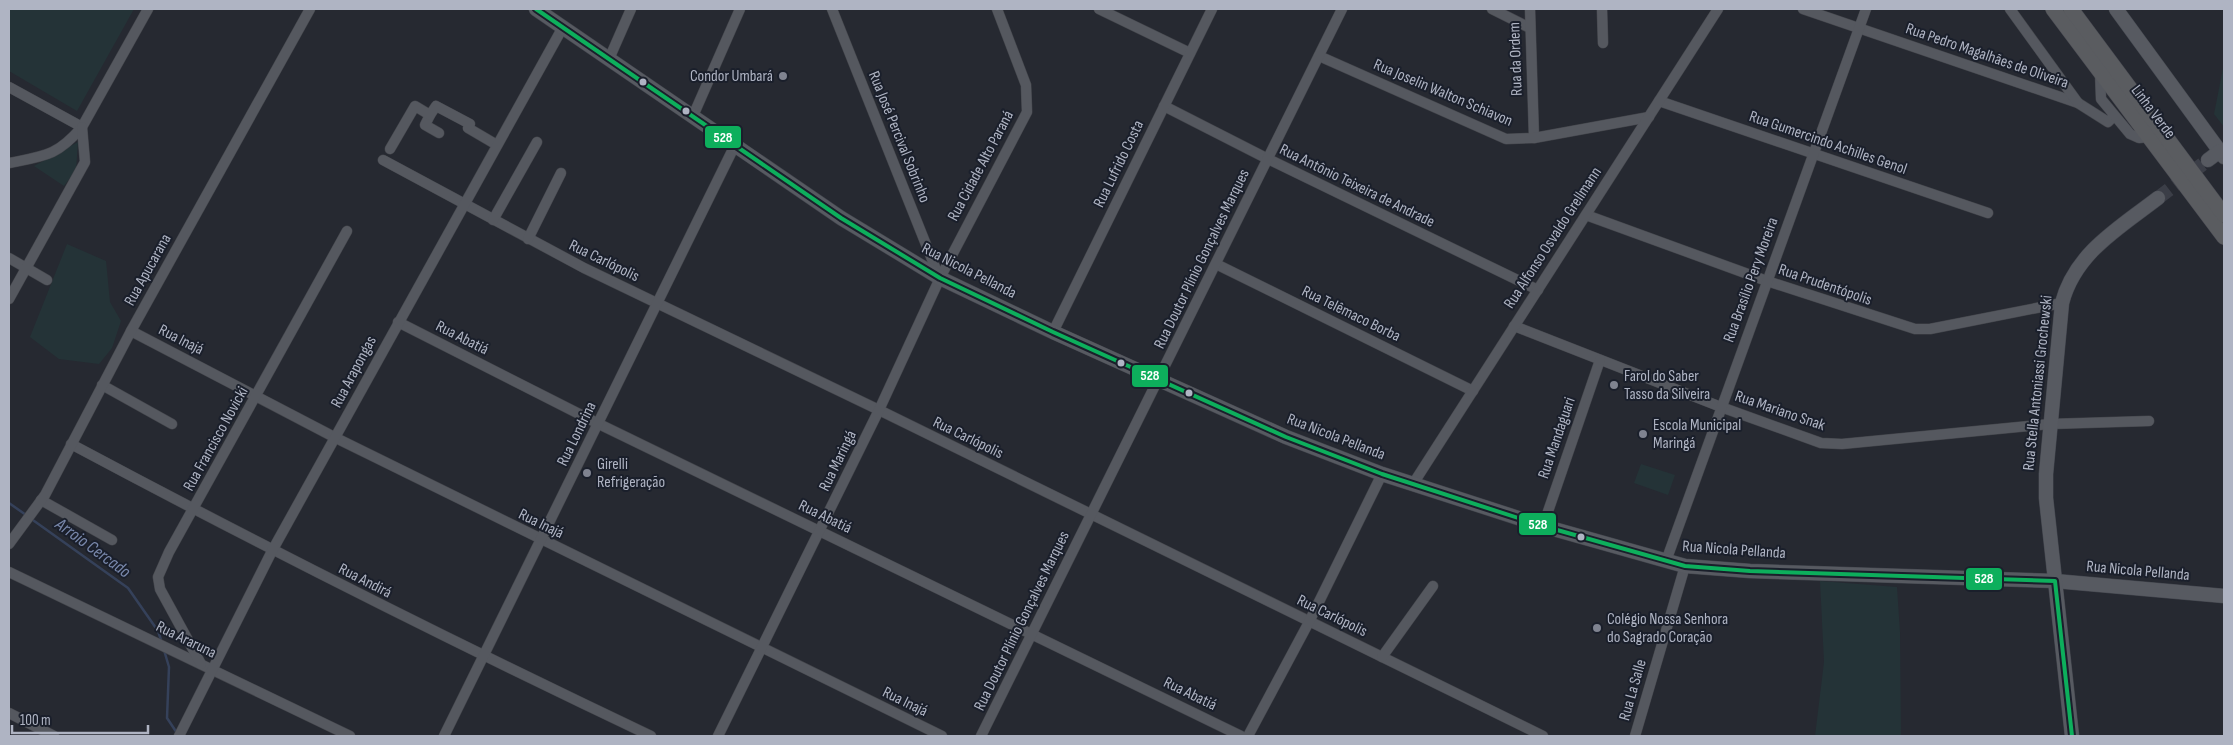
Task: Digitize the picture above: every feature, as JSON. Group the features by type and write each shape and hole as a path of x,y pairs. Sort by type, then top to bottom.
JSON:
{"highway":[{"name":"Linha Verde","path":"2053,9 2224,237"},
{"name":"Linha Verde","path":"2071,9 2224,215"}],"main road":[{"name":"Rua Nicola Pellanda","path":"536,9 841,218 939,277 1158,380 1286,437 1382,474 1543,526 1686,566 1759,571 2055,581 2224,596"},
{"path":"2116,9 2222,154 2208,160"},
{"name":"Rua Stella Antoniassi Grochewski","path":"2072,736 2046,498 2050,424 2062,303 2066,288 2081,262 2094,247 2158,198"}],"street":[{"path":"9,163 50,155 69,143 82,127 148,9"},
{"name":"Rua Apucarana","path":"9,544 22,523 41,500 131,331 310,9"},
{"path":"609,58 631,9"},
{"path":"693,116 740,9"},
{"name":"Rua José Percival Sobrinho","path":"832,9 939,277"},
{"name":"Rua Cidade Alto Paraná","path":"939,277 1027,112 1026,85 997,9"},
{"path":"1099,9 1190,53"},
{"name":"Rua Lufrido Costa","path":"1054,332 1212,9"},
{"name":"Rua Doutor Plínio Gonçalves Marques","path":"981,736 1342,9"},
{"path":"1492,9 1530,28"},
{"name":"Rua da Ordem","path":"1530,9 1534,138"},
{"path":"1602,9 1602,44"},
{"name":"Rua Alfonso Osvaldo Grellmann","path":"1413,484 1718,9"},
{"name":"Rua Pedro Magalhães de Oliveira","path":"1803,9 2078,103 2108,122 2114,116"},
{"name":"Rua Brasílio Pery Moreira","path":"1666,561 1866,9"},
{"path":"2010,9 2078,103"},
{"name":"Rua Arapongas","path":"181,733 211,669 272,550 563,27"},
{"name":"Rua Joselin Walton Schiavon","path":"1319,56 1506,139 1534,138 1649,117"},
{"path":"2100,70 2101,99 2134,137 2149,137"},
{"path":"9,87 82,127"},
{"name":"Rua Gumercindo Achilles Genol","path":"1659,101 1988,213"},
{"path":"390,149 415,106 430,115"},
{"path":"439,133 425,125 436,106 470,124 468,128 497,145"},
{"name":"Rua Antônio Teixeira de Andrade","path":"1164,106 1268,159 1538,290"},
{"path":"9,299 85,162 82,127"},
{"path":"493,220 537,142"},
{"name":"Rua Londrina","path":"444,736 736,145"},
{"name":"Rua Carlópolis","path":"383,160 528,239 658,304 879,410 1543,736"},
{"path":"528,239 561,173"},
{"name":"Rua Prudentópolis","path":"1586,215 1767,281 1915,330 1930,329 2062,303"},
{"name":"Rua Francisco Novicki","path":"201,664 160,588 158,577 347,231"},
{"path":"9,258 47,280"},
{"name":"Rua Telêmaco Borba","path":"1216,264 1473,391"},
{"name":"Rua Maringá","path":"718,736 879,410 939,277"},
{"name":"Rua Abatiá","path":"398,322 599,424 1241,736"},
{"name":"Rua Mariano Snak","path":"1514,326 1721,407 1821,443 2050,424 2149,421"},
{"name":"Rua Inajá","path":"131,331 336,438 942,736"},
{"name":"Rua Mandaguari","path":"1543,526 1600,360"},
{"path":"102,385 172,424"},
{"name":"Rua Andirá","path":"71,444 272,550 484,657 651,736"},
{"path":"1248,736 1309,622 1382,474"},
{"path":"41,500 112,540"},
{"name":"Rua La Salle","path":"1636,736 1686,566"},
{"name":"Rua Araruna","path":"9,572 350,736"},
{"path":"1382,658 1433,586"},
{"path":"9,713 54,736"}],"shaded area":[{"path":"9,9 134,9 77,111 9,71"},
{"path":"2224,63 2224,127 2214,114"},
{"path":"78,142 76,170 64,186 34,166"},
{"path":"67,244 106,261 110,302 121,321 112,348 99,364 59,359 30,337"},
{"path":"1641,464 1675,475 1668,495 1634,483"},
{"path":"1820,581 1897,587 1900,632 1901,736 1815,736 1824,662"}],"waterway":[{"name":"Arroio Cercado","path":"9,503 26,515"},
{"name":"Arroio Cercado","path":"30,518 128,588 158,631 162,643"},
{"name":"Arroio Cercado","path":"164,650 169,667 167,718 177,733"}],"tunnel":[{"path":"2158,198 2208,160"}],"transit line":[{"name":"528","path":"536,9 841,218 940,278 1053,332 1286,437 1382,474 1543,526 1685,566 1750,571 2055,581 2072,736"}],"place":[{"name":"Condor Umbará","path":"783,76"},
{"name":"Farol do Saber Tasso da Silveira","path":"1614,385"},
{"name":"Escola Municipal Maringá","path":"1643,434"},
{"name":"Girelli Refrigeração","path":"587,473"},
{"name":"Colégio Nossa Senhora do Sagrado Coração","path":"1597,628"}]}
